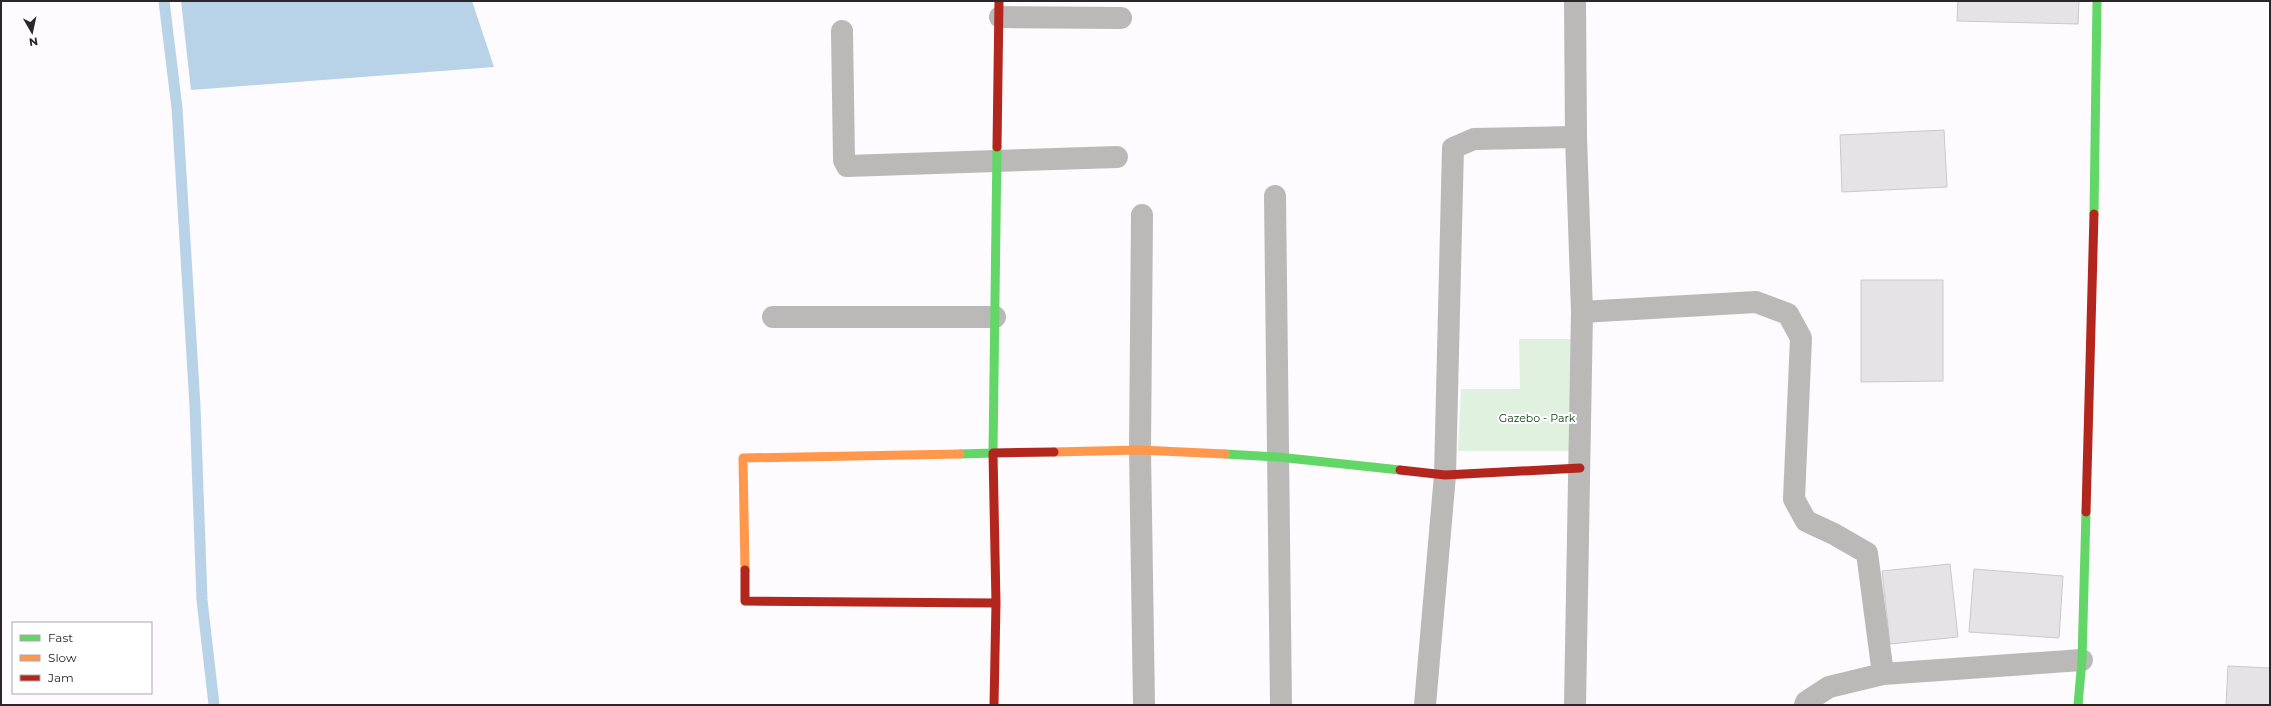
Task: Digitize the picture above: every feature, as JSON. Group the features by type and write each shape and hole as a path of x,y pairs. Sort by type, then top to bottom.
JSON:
{"street":[{"path":"1575,1 1576,137 1582,312 1575,705"},
{"path":"2078,705 2082,660 2094,230 2097,1"},
{"path":"994,705 996,603 993,453 995,162 999,9 1121,18"},
{"path":"842,31 844,160 847,166 1117,157"},
{"path":"1424,705 1446,475 1453,148 1474,139 1576,137"},
{"path":"1275,196 1281,705"},
{"path":"1142,215 1140,450 1144,705"},
{"path":"1582,312 1756,302 1788,314 1801,338 1794,499 1806,521 1834,534 1867,553 1883,674"},
{"path":"773,317 995,317"},
{"path":"996,603 745,601 743,458 1140,450 1278,457 1446,475 1580,468"},
{"path":"1805,705 1806,702 1829,687 1883,674 2082,660"}],"green space":[{"name":"Gazebo - Park","path":"1519,339 1571,339 1571,451 1458,451 1461,389 1520,389"}],"water":[{"path":"181,1 472,1 494,67 191,90"}],"building":[{"path":"1958,1 2079,1 2078,24 1957,21"},
{"path":"1944,130 1947,187 1842,192 1840,135"},
{"path":"1861,280 1943,280 1943,381 1861,382"},
{"path":"1950,564 1958,637 1890,644 1882,571"},
{"path":"1974,569 2063,576 2059,638 1969,632"},
{"path":"2228,666 2270,668 2270,705 2226,705"}],"waterway":[{"path":"164,1 177,108 195,406 202,600 214,705"}],"traffic: fast":[{"path":"2094,214 2097,1"},
{"path":"960,454 993,453 997,147"},
{"path":"1225,454 1278,457 1400,470"},
{"path":"2078,705 2082,660 2086,512"}],"traffic: slow":[{"path":"1054,452 1140,450 1225,454"},
{"path":"745,570 743,458 960,454"}],"traffic: jam":[{"path":"997,147 999,1"},
{"path":"2086,512 2094,214"},
{"path":"994,705 996,603 993,453 1054,452"},
{"path":"1400,470 1445,475 1580,468"},
{"path":"745,570 745,601 996,603"}]}
